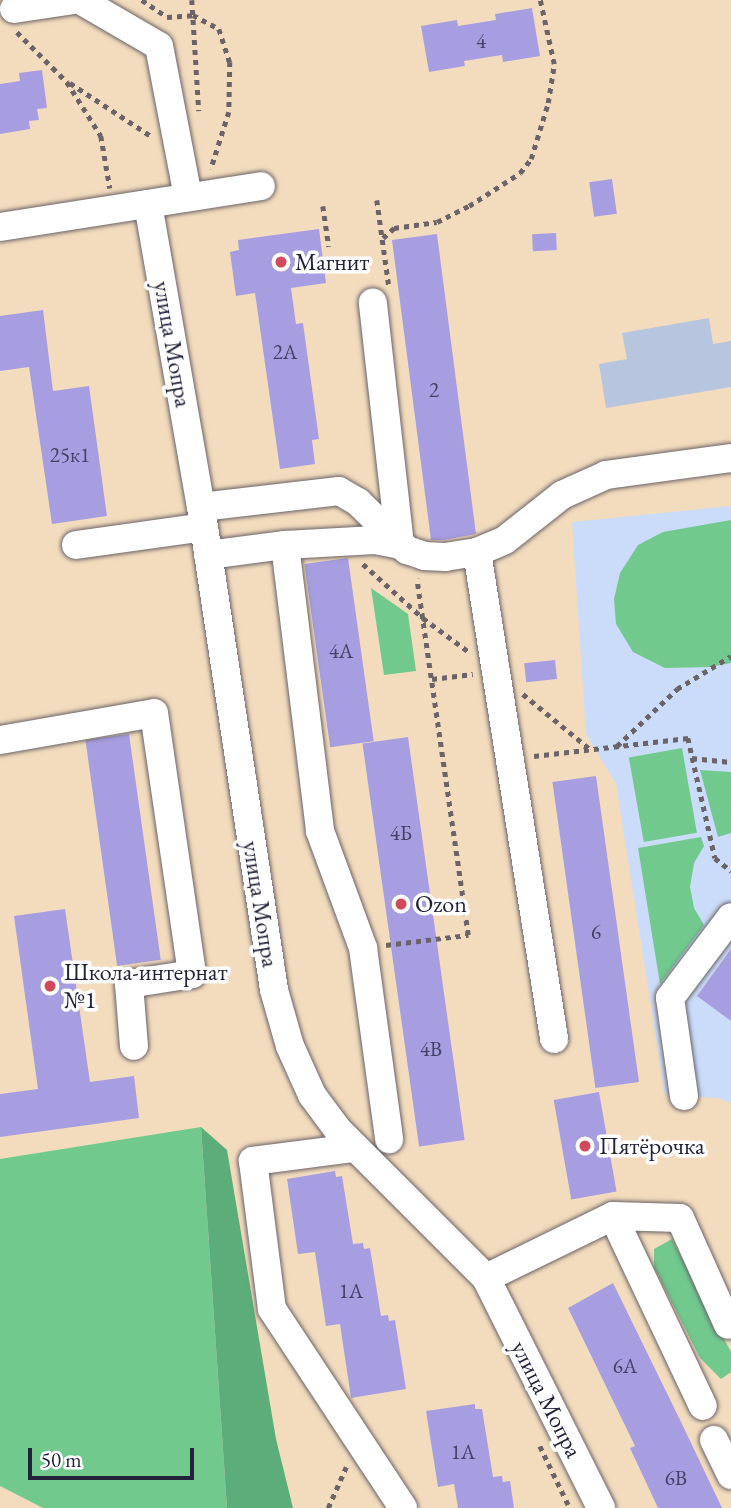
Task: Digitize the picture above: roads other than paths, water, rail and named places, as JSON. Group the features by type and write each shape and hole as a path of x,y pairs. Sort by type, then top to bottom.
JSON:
{"street":[{"path":"12,18 74,0"},
{"path":"80,0 159,46 188,197"},
{"path":"0,227 261,186"},
{"name":"улица Мопра","path":"148,204 205,529 274,990 301,1075 326,1114 354,1148 486,1278 592,1503"},
{"path":"373,303 407,549"},
{"path":"205,529 285,545 375,540 445,557 477,552 519,532 570,491 606,475 731,458"},
{"path":"76,545 205,529 339,491 358,502 407,549"},
{"path":"285,545 320,831 363,948 389,1139"},
{"path":"477,552 554,1039"},
{"path":"0,740 154,713 192,974 129,984 134,1046"},
{"path":"684,1096 670,998 731,917"},
{"path":"354,1148 253,1161 272,1309 403,1508"},
{"path":"486,1278 613,1216 680,1218 728,1325"},
{"path":"613,1216 703,1406"},
{"path":"714,1440 731,1475"}],"place":[{"name":"Магнит","path":"281,262"},
{"name":"Ozon","path":"401,904"},
{"name":"Школа-интернат №1","path":"50,986"},
{"name":"Пятёрочка","path":"585,1146"}]}
